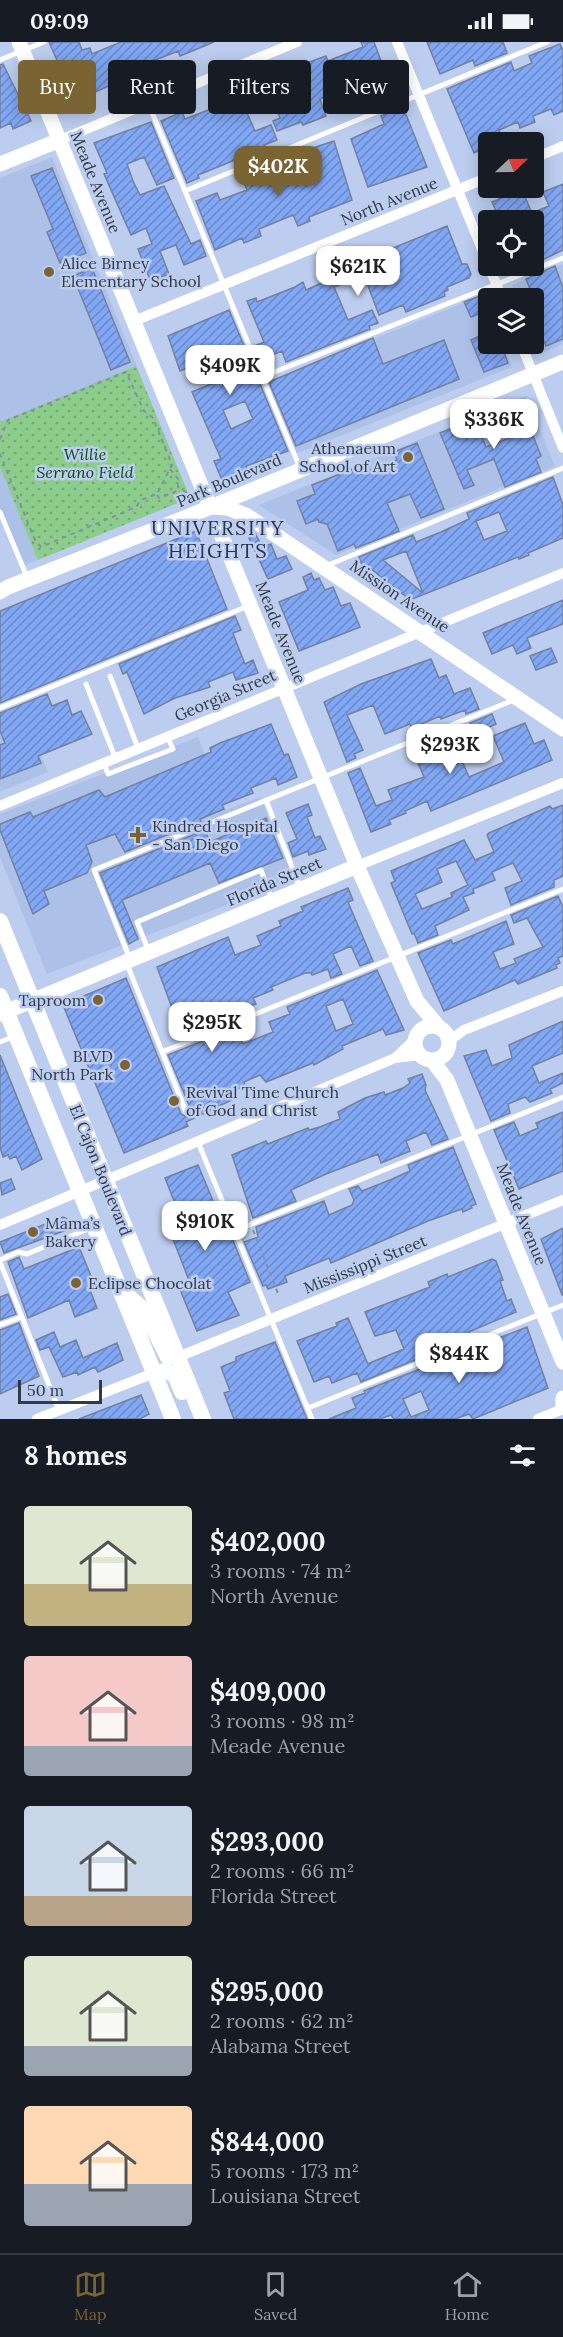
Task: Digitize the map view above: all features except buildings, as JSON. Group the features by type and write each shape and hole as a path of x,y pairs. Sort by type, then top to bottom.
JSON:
{"main road":[{"name":"El Cajon Boulevard","path":"0,921 203,1419"},
{"name":"El Cajon Boulevard","path":"2,1007 16,1035 169,1414"},
{"path":"118,1288 144,1310 164,1353 171,1358 178,1357"},
{"path":"154,1373 166,1371 175,1375 193,1419"}],"street":[{"path":"196,83 297,42"},
{"path":"397,42 498,288"},
{"name":"Meade Avenue","path":"21,46 357,866 417,1001 444,1036 447,1080 563,1362"},
{"path":"0,164 122,114"},
{"path":"544,154 563,146"},
{"name":"North Avenue","path":"134,321 478,181"},
{"path":"525,354 563,448"},
{"name":"Park Boulevard","path":"3,589 563,362"},
{"name":"Mission Avenue","path":"210,507 227,508 246,515 563,729"},
{"name":"Georgia Street","path":"0,806 563,573"},
{"name":"Florida Street","path":"2,1007 32,1002 301,889 563,783"},
{"path":"444,1036 563,991"},
{"name":"Meade Avenue","path":"417,1001 417,1035 426,1057 447,1080"},
{"path":"395,1058 430,1025 444,1036"},
{"path":"0,1225 395,1058 441,1057 444,1036"},
{"name":"Mississippi Street","path":"178,1357 563,1200"},
{"path":"37,1419 56,1414 154,1373"},
{"path":"538,1419 563,1408 563,1398"}],"lane":[{"path":"0,60 21,46 44,42"},
{"path":"185,191 547,42"},
{"path":"153,114 301,470"},
{"path":"262,377 563,258"},
{"path":"325,567 563,468"},
{"path":"0,512 27,579"},
{"path":"0,708 250,606"},
{"path":"110,676 138,748"},
{"path":"86,684 115,757"},
{"path":"186,1112 94,870 519,699"},
{"path":"104,762 108,774 173,749 167,736"},
{"path":"266,800 301,889"},
{"path":"149,953 137,922 261,870 273,901"},
{"path":"162,1052 563,889"},
{"path":"0,1042 16,1035"},
{"path":"237,1230 563,1097"},
{"path":"198,1142 237,1230 312,1419"},
{"path":"56,1414 0,1261 18,1252 27,1254 94,1227"},
{"path":"308,1408 451,1353 563,1305"},
{"path":"0,1325 22,1317"}],"path":[{"path":"0,440 8,420 126,372 144,411 153,418 172,465 157,494 141,500 136,507 41,547 35,540 0,454"},
{"path":"157,494 159,498 175,492 178,487 178,479 170,469"},
{"path":"178,487 190,495"},
{"path":"251,1225 279,1296"}],"shaded area":[{"name":"Alice Birney Elementary School","path":"52,157 190,498 22,566 0,512 0,178"},
{"path":"563,264 563,344 544,352 544,288 513,288 512,285 534,276 544,276 544,272"},
{"path":"478,297 478,354 507,354 512,367 295,454 267,382"},
{"path":"526,396 555,466 336,555 259,505"},
{"path":"19,705 48,772 0,792 0,713"},
{"name":"Kindred Hospital - San Diego","path":"198,737 226,810 260,797 294,879 47,974 0,857 0,814"}],"green space":[{"name":"Willie Serrano Field","path":"136,366 190,498 38,560 0,467 0,422"}],"place":[{"name":"Alice Birney Elementary School","path":"49,272"},
{"name":"Athenaeum School of Art","path":"408,457"},
{"name":"Kindred Hospital - San Diego","path":"138,835"},
{"name":"Taproom","path":"98,1000"},
{"name":"BLVD North Park","path":"125,1065"},
{"name":"Revival Time Church of God and Christ","path":"174,1101"},
{"name":"Mama’s Bakery","path":"33,1232"},
{"name":"Eclipse Chocolat","path":"76,1283"}],"district":[{"name":"UNIVERSITY HEIGHTS","path":"218,538"}]}
